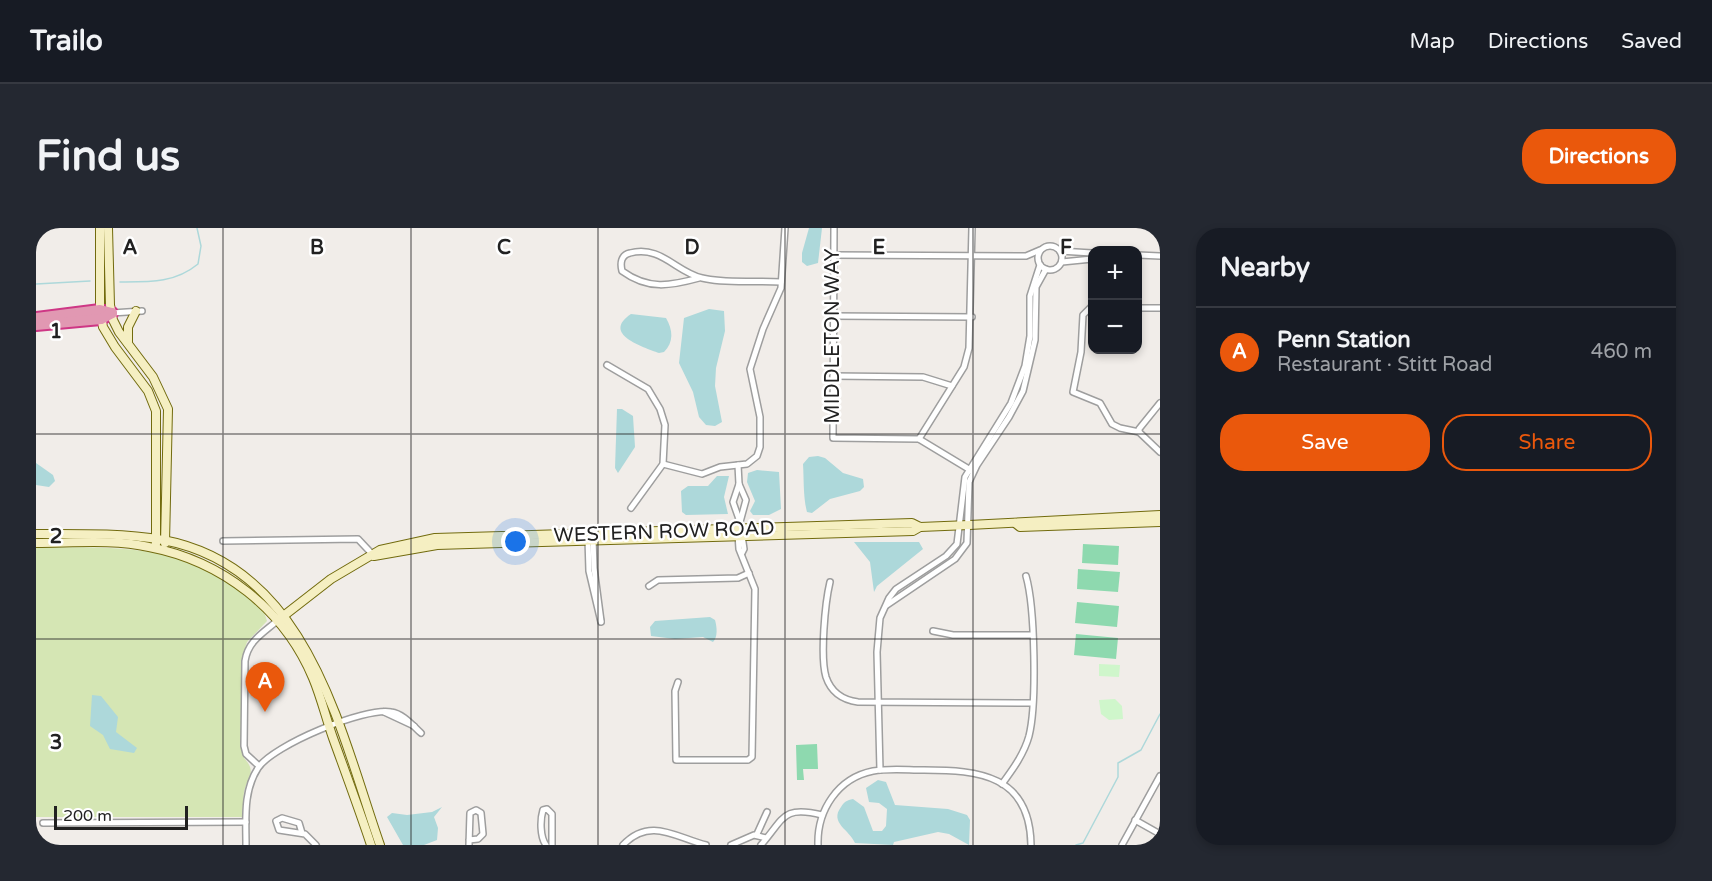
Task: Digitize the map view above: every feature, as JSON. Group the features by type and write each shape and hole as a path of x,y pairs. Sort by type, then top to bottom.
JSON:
{"highway":[{"path":"36,318 112,313"},
{"path":"36,325 100,314"}],"main road":[{"path":"100,228 100,314 107,336 148,391 156,411 161,540"},
{"path":"108,228 112,313 116,326 153,377 168,409 160,549"},
{"path":"128,344 129,327 139,311"},
{"name":"WESTERN ROW ROAD","path":"277,621 340,573 374,556 437,545 912,523 920,526 969,525 1160,515"},
{"name":"WESTERN ROW ROAD","path":"1015,523 1020,527 1160,522"},
{"path":"36,534 161,540 198,552 238,573 285,615 315,663 380,845"},
{"path":"36,543 116,544 160,549 199,561 234,581 257,599 291,638 313,678 371,845"}],"street":[{"path":"663,464 698,474 720,467 750,463 760,450 760,417 750,369 781,282 785,228"},
{"name":"MIDDLETON WAY","path":"834,228 833,438 919,439"},
{"path":"971,470 919,439 964,367 969,348 972,317 972,228"},
{"path":"833,255 1026,256 1050,245 1060,251 1088,254"},
{"path":"1028,367 1032,284 1039,264 1040,250"},
{"path":"699,278 664,256 646,251 628,253 622,258 622,271 651,285 674,285 699,278 781,282"},
{"path":"1060,251 1062,262"},
{"path":"1026,256 1046,269 1053,270 1062,262 1088,259"},
{"path":"1142,256 1160,256"},
{"path":"880,770 878,635 884,609 896,589 954,550 958,541 961,491 1011,403 1028,367 1035,340 1036,287 1046,269"},
{"path":"1142,308 1160,308"},
{"path":"1088,310 1083,315 1081,352 1073,392 1100,403 1112,423 1120,428 1139,432 1160,452"},
{"path":"112,313 139,311"},
{"path":"833,316 972,317"},
{"path":"607,365 642,385 656,400 665,425 663,464 631,508"},
{"path":"833,376 923,377 952,386"},
{"path":"1139,432 1160,403"},
{"path":"738,465 739,484 746,500 740,531"},
{"path":"884,609 899,595 960,555 967,543 968,488 971,470"},
{"path":"678,682 675,691 676,760 748,760 752,757 755,589 742,553 740,531 733,502 739,484"},
{"path":"591,537 601,622 589,571 591,537"},
{"path":"223,541 358,539 374,556"},
{"path":"649,586 658,580 738,578 749,573"},
{"path":"1002,784 1025,746 1031,724 1032,600 1026,576"},
{"path":"830,582 825,615 827,679 834,690 848,700 1032,703"},
{"path":"259,766 246,754 244,746 246,652 254,640 277,621"},
{"path":"933,631 962,635 1032,635"},
{"path":"246,845 248,792 259,766 285,745 372,712 393,712 421,733"},
{"path":"818,845 822,815 840,788 857,776 880,770 967,770 983,774 1002,784 1016,797 1026,815 1031,845"},
{"path":"1122,845 1160,776"},
{"path":"546,845 542,838 541,818 543,810 547,809 552,814 552,845"},
{"path":"476,810 481,813 483,834 478,839 469,842 468,819 470,813 476,810"},
{"path":"761,845 778,821 789,813 803,811 822,815"},
{"path":"731,845 757,834 767,812"},
{"path":"302,833 282,831 277,828 276,821 282,818 299,823 302,833 316,845"},
{"path":"1136,820 1160,834"},
{"path":"43,823 246,822"},
{"path":"623,845 637,834 659,829 706,845"},
{"path":"757,834 766,838"}],"green space":[{"path":"1083,544 1119,546 1118,565 1082,563"},
{"path":"36,547 117,548 170,556 219,575 242,591 260,608 267,621 247,642 242,658 244,758 251,771 244,792 242,817 36,817"},
{"path":"1078,569 1120,572 1118,592 1077,589"},
{"path":"1077,602 1119,606 1117,627 1075,623"},
{"path":"1076,634 1118,638 1116,659 1074,655"},
{"path":"1099,664 1120,665 1119,677 1099,676"},
{"path":"1115,699 1122,706 1123,719 1109,720 1101,714 1099,700"},
{"path":"817,744 818,769 803,769 804,780 797,780 796,745"}],"water":[{"path":"809,228 822,228 818,263 807,266 802,262 802,253"},
{"path":"709,309 724,311 725,331 716,368 715,386 722,422 715,426 706,425 699,417 693,392 679,363 684,318"},
{"path":"631,314 666,318 671,336 670,344 664,352 659,353 644,347 622,334 620,328 623,321"},
{"path":"617,409 622,409 633,416 635,447 618,473 615,468"},
{"path":"809,457 825,458 843,473 863,479 864,487 860,491 830,499 812,513 807,512 803,464"},
{"path":"36,463 53,475 55,481 49,487 36,485"},
{"path":"757,470 779,472 781,509 769,515 753,515 750,511 755,501 747,482 748,473"},
{"path":"717,476 729,476 724,497 728,514 686,515 682,512 681,491 688,486 708,486"},
{"path":"854,542 919,542 923,549 877,586 874,592 870,562"},
{"path":"710,617 715,620 716,626 713,642 703,637 675,639 651,636 650,627 655,621"},
{"path":"92,695 101,696 118,717 116,732 137,748 134,753 110,749 103,735 90,726"},
{"path":"878,780 886,782 895,805 948,809 967,815 970,820 969,845 949,834 938,832 894,842 893,845 855,843 839,822 838,813 842,805 853,799 864,807 873,831 882,831 886,826 887,809 879,803 869,802 866,788"},
{"path":"442,807 434,817 438,828 437,840 424,845 403,845 387,817 392,813 407,815 432,812"}],"waterway":[{"path":"120,282 171,278 198,264 201,246 197,228"},
{"path":"36,284 90,281"},
{"path":"1076,845 1083,843 1118,777 1118,763 1141,750 1160,714"}],"place":[{"name":"Penn Station","path":"265,712"}]}
